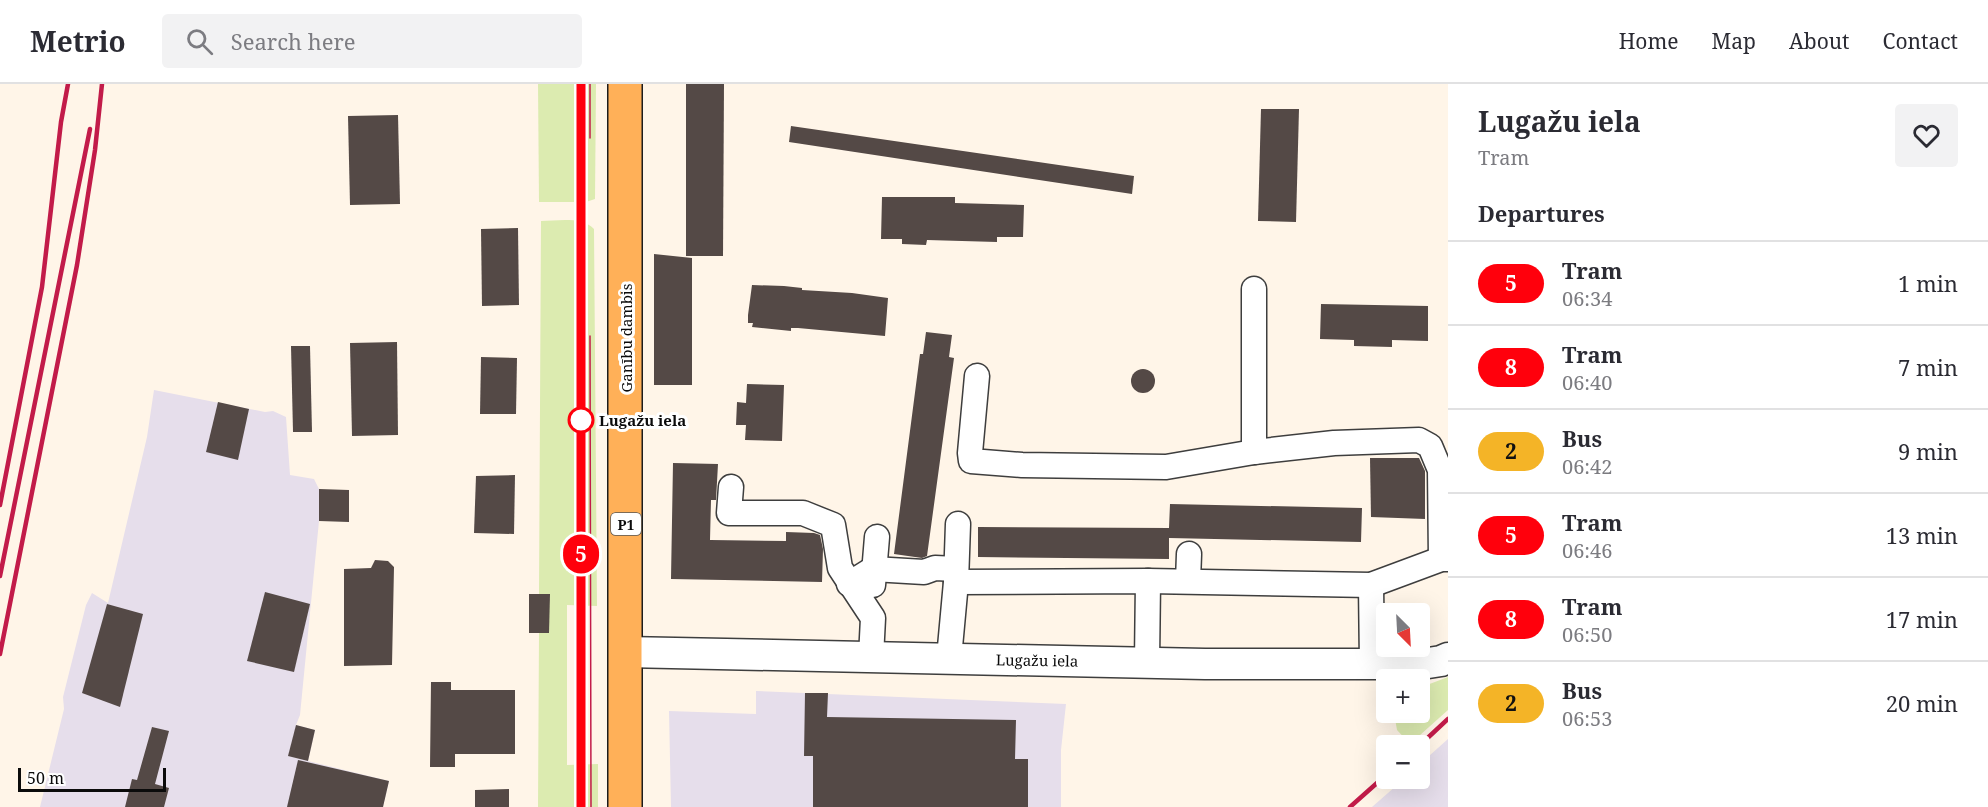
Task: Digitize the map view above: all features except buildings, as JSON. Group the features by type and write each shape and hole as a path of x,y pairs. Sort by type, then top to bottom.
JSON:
{"main road":[{"name":"Ganību dambis","path":"625,84 625,807"}],"street":[{"path":"1254,289 1254,452"},
{"path":"849,584 873,569 924,572 935,568 956,576 1371,585 1444,559 1440,470 1430,446 1419,440 1334,443 1254,452 1166,467 1022,465 971,461 977,376"},
{"path":"730,487 729,513 803,513 833,525 840,568 873,618"},
{"path":"949,658 958,524"},
{"path":"871,657 873,569 877,537"},
{"path":"1188,581 1189,554"},
{"path":"1147,662 1148,581"},
{"path":"1371,585 1372,664"},
{"name":"Lugažu iela","path":"625,652 1372,664 1422,664 1448,658"}],"shaded area":[{"path":"154,390 265,412 273,411 286,417 290,475 314,479 319,489 319,521 300,715 296,725 315,730 308,761 389,781 383,807 40,807 64,709 63,697 86,605 92,593 108,603 147,437"},
{"path":"756,691 1066,704 1061,750 1061,807 671,807 669,711 756,714"},
{"path":"1448,739 1448,807 1372,807 1393,789 1430,789 1430,755"}],"green space":[{"path":"538,84 596,84 595,199 586,202 539,202"},
{"path":"541,221 583,222 594,229 597,606 567,605 567,765 598,764 598,807 538,807 539,633 549,633 539,594"},
{"path":"1448,677 1448,710 1420,735 1402,735 1397,730 1396,723 1430,723 1430,684"}],"tram line":[{"path":"581,84 581,807"},
{"name":"5","path":"581,84 581,807"},
{"path":"590,84 590,138"},
{"path":"590,336 591,807"}],"railway":[{"path":"0,505 42,287 61,122 68,84"},
{"path":"0,654 77,265 95,150 102,84"},
{"path":"0,576 90,129"},
{"path":"1430,736 1448,719"},
{"path":"1350,807 1376,784"}],"place":[{"name":"Lugažu iela","path":"581,420"}]}
